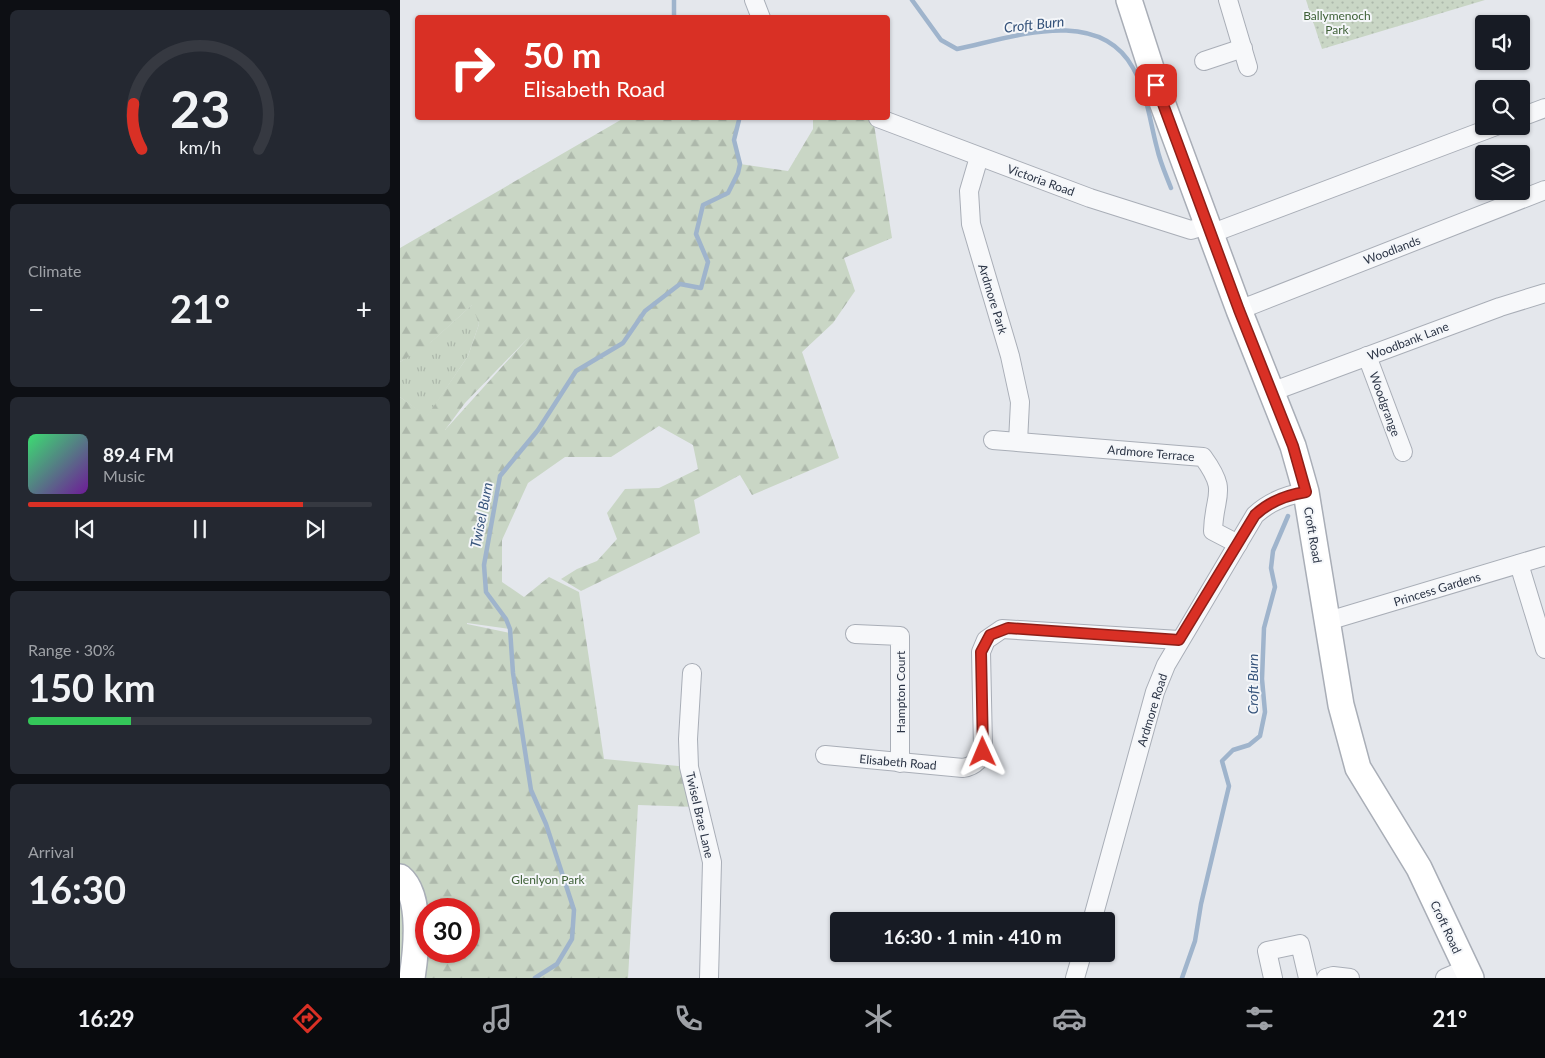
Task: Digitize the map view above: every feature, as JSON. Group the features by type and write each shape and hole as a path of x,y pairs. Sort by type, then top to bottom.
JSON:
{"street":[{"path":"754,0 760,15"},
{"name":"Croft Road","path":"1129,0 1162,102 1239,310 1293,446 1306,492 1341,705 1358,768 1419,868 1461,975"},
{"path":"1228,0 1248,67"},
{"path":"1204,61 1242,48"},
{"path":"1530,114 1545,108"},
{"name":"Victoria Road","path":"883,120 979,158 1090,198 1190,230 1209,229"},
{"path":"1209,229 1475,134"},
{"name":"Ardmore Park","path":"979,158 969,191 971,224 1010,356 1020,402 1018,442"},
{"name":"Woodlands","path":"1239,310 1545,190"},
{"name":"Woodbank Lane","path":"1271,392 1500,307 1545,293"},
{"name":"Woodgrange","path":"1367,356 1403,452"},
{"name":"Ardmore Terrace","path":"993,440 1203,457 1215,474 1220,494 1213,530 1238,544"},
{"name":"Ardmore Road","path":"1094,912 1155,692 1166,665 1179,640 1255,515 1268,503 1290,494 1306,492"},
{"name":"Princess Gardens","path":"1328,621 1545,556"},
{"path":"1519,564 1545,649"},
{"name":"Elisabeth Road","path":"825,755 963,768 978,761 983,747 981,652 986,640 996,632 1008,628 1179,640"},
{"name":"Hampton Court","path":"855,634 900,636 900,763"},
{"name":"Twisel Brae Lane","path":"692,673 688,739 690,768 712,862 709,978"},
{"path":"400,877 405,881 412,898 415,919 416,952 412,978"},
{"path":"1273,978 1268,951 1300,944 1308,978"},
{"path":"1075,978 1080,962"},
{"path":"1326,978 1333,976 1350,978"}],"green space":[{"name":"Ballymenoch Park","path":"1306,0 1485,0 1322,49"},
{"name":"Glenlyon Park","path":"621,120 739,120 734,140 740,164 788,171 813,129 813,120 873,120 892,238 844,258 855,291 833,323 802,352 839,458 752,495 740,475 694,500 700,533 581,591 561,579 577,569 597,561 617,539 607,513 625,489 659,488 698,469 693,445 659,426 611,457 565,457 528,483 502,540 502,582 524,597 549,577 579,592 604,759 689,767 698,807 638,805 628,978 424,978 427,963 480,963 480,898 422,898 410,869 400,864 400,397 427,416 468,356 479,324 472,305 427,346 400,362 400,248","holes":["529,337 445,430 465,403","467,623 510,629 510,633 467,624"]},
{"path":"473,304 479,324 468,356 427,417 400,397 400,362 431,342"},
{"path":"400,885 411,916 400,978"}],"waterway":[{"name":"Twisel Burn","path":"674,0 674,15"},
{"name":"Croft Burn","path":"912,0 941,40 957,49 1002,38 1052,31 1076,31 1098,37 1118,49 1133,68 1142,87 1158,153 1171,188"},
{"name":"Twisel Burn","path":"535,978 557,964 572,939 574,910 546,824 531,790 513,673 510,629 506,619 486,592 484,565 500,476 538,430 576,371 623,343 645,311 680,284 701,288 708,262 696,234 703,205 728,193 738,173 740,164 734,140 739,120"},
{"name":"Croft Burn","path":"1182,978 1195,941 1201,904 1229,786 1222,761 1233,750 1249,745 1260,736 1265,712 1262,679 1264,628 1275,587 1271,568 1273,551 1288,516"}],"route":[{"path":"983,752 981,652 990,635 1008,628 1179,640 1255,515 1268,503 1290,494 1306,492 1293,446 1239,310 1156,85"}]}
